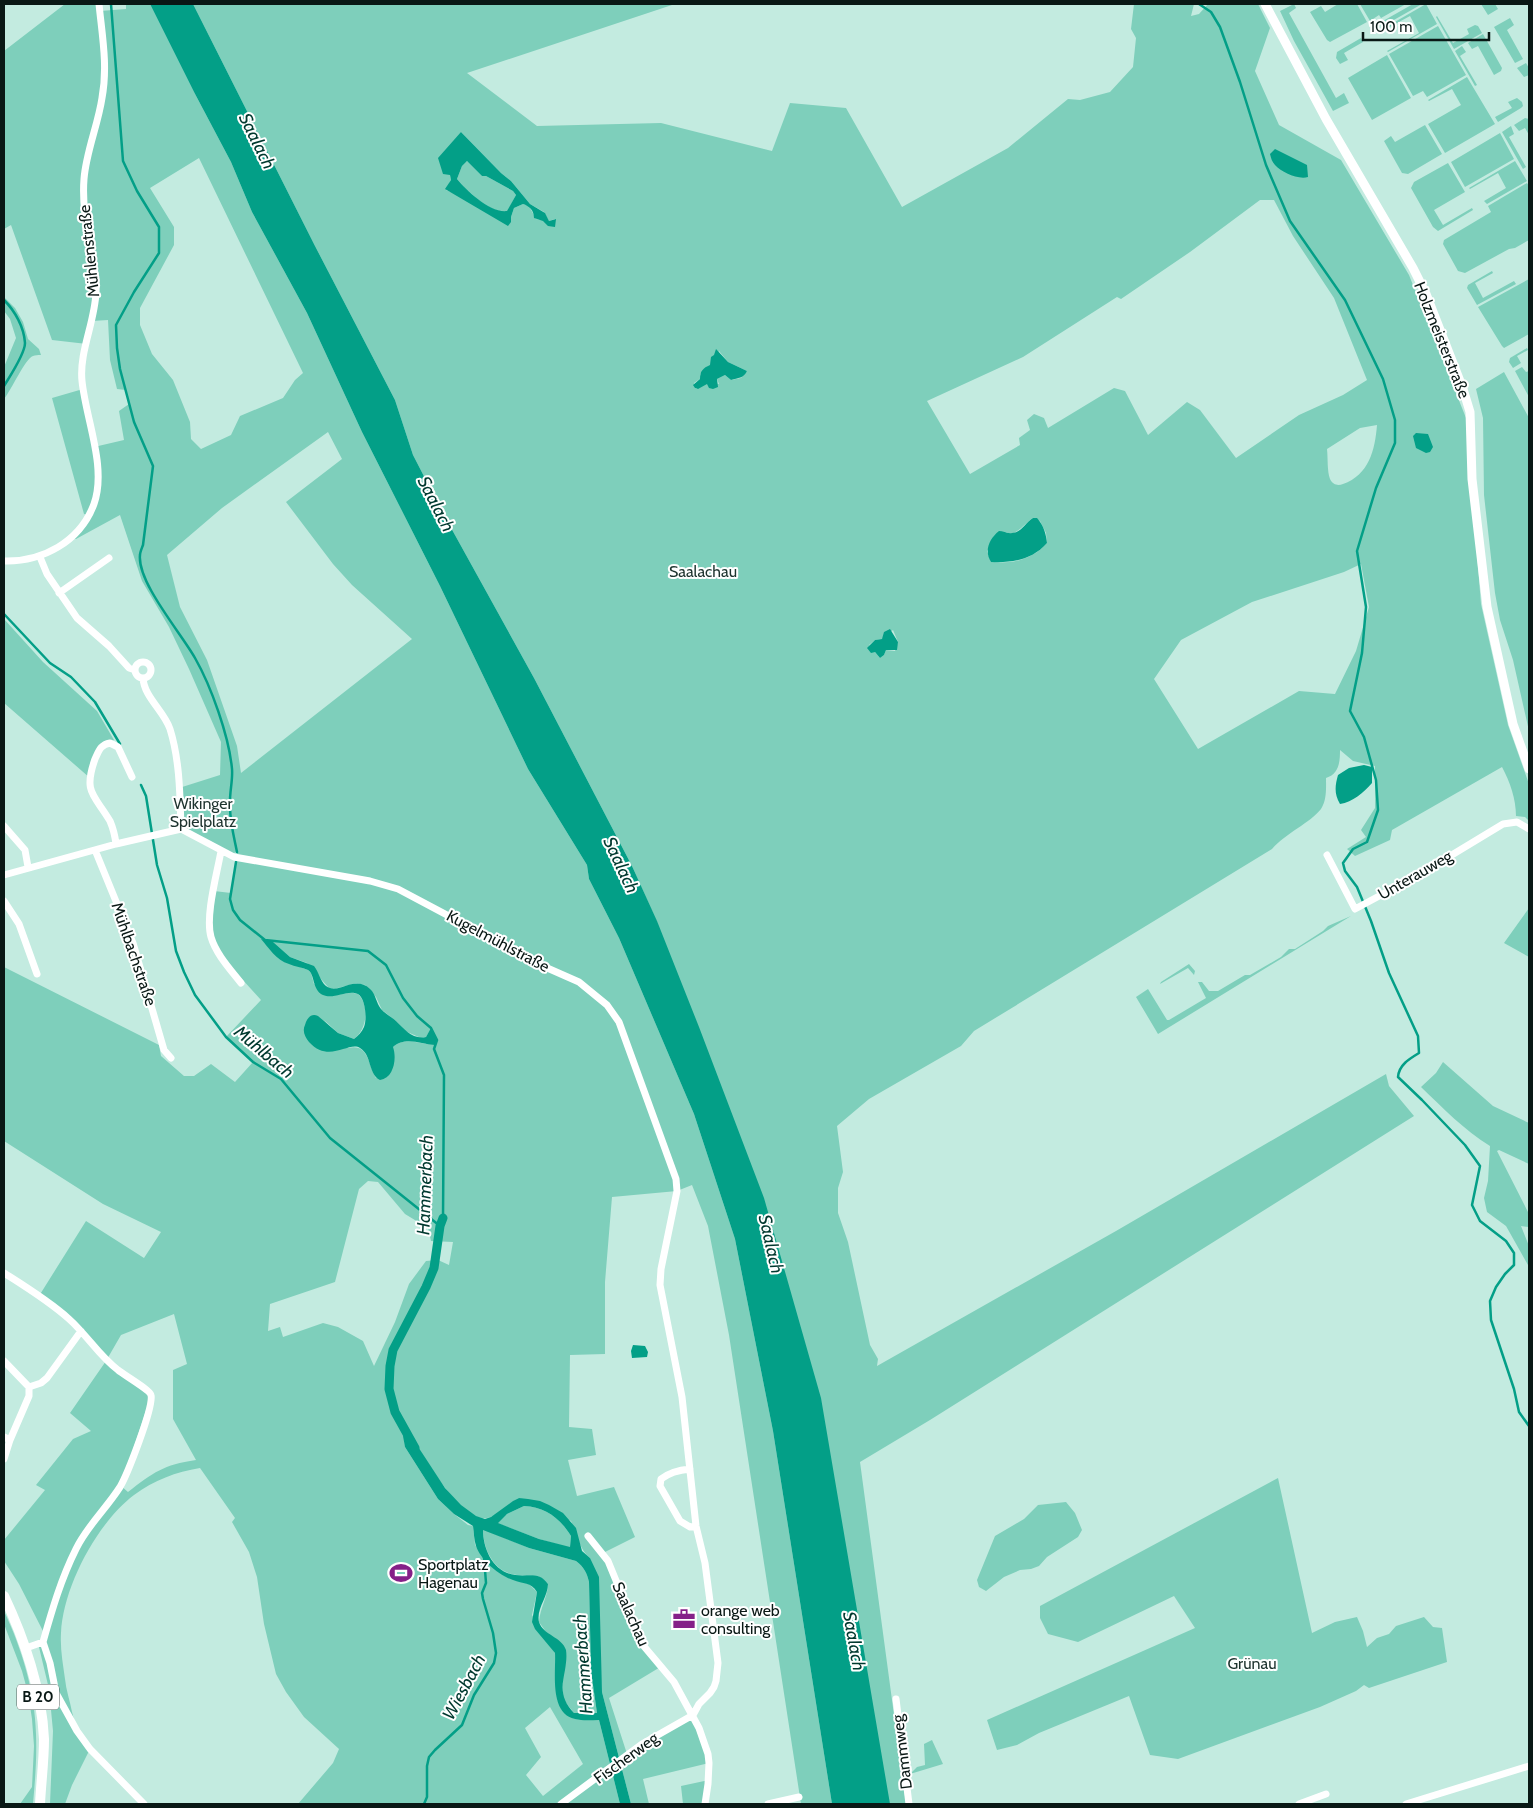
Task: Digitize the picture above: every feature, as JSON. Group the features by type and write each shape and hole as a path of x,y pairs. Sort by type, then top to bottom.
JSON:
{"main road":[{"name":"B 20","path":"4,1596 26,1648 37,1691 44,1738 40,1804"}],"street":[{"name":"Mühlenstraße","path":"4,561 40,557 61,546 81,526 93,505 97,486 96,456 85,404 82,375 96,289 85,215 84,179 105,79 98,4"},
{"name":"Holzmeisterstraße","path":"1265,4 1326,119 1426,294 1463,389 1470,412 1472,478 1487,608 1513,724 1529,769"},
{"path":"40,557 47,574 77,618 109,646 128,668 135,670"},
{"path":"59,593 109,558"},
{"path":"144,662 149,664 151,672 148,677 143,678 136,675 135,670 138,663 144,662"},
{"path":"4,875 146,836 181,829 177,768 170,730 163,714 144,688 143,678"},
{"path":"116,844 110,821 95,799 90,785 92,768 100,749 110,743 118,747 132,777"},
{"name":"Unterauweg","path":"1326,855 1355,909 1422,873 1498,826 1512,821 1529,829"},
{"path":"4,826 25,850 28,867"},
{"name":"Kugelmühlstraße","path":"181,829 228,855 246,860 370,881 398,889 545,967 579,982 607,1005 619,1022 676,1179 677,1191 660,1285 682,1397 690,1469"},
{"name":"Mühlbachstraße","path":"95,850 133,943 164,1050 171,1058"},
{"path":"221,851 211,907 210,929 215,946 241,983"},
{"path":"4,901 20,924 37,974"},
{"path":"4,1273 57,1309 81,1330 106,1361 131,1381 148,1390 151,1395 142,1434 123,1481 116,1493 94,1519 77,1546 63,1579 43,1642 50,1663 56,1693 76,1731 90,1749 144,1804"},
{"path":"29,1387 41,1383 47,1378 81,1330"},
{"path":"4,1360 29,1387 29,1396 7,1438 4,1459"},
{"path":"693,1715 699,1704 714,1687 718,1668 706,1570 696,1526 690,1469 668,1474 661,1479 660,1486 680,1521 690,1527 696,1526"},
{"name":"Saalachau","path":"588,1536 608,1561 642,1644 670,1676 702,1734 708,1754 708,1780 704,1804"},
{"path":"26,1648 43,1642"},
{"name":"Dammweg","path":"896,1699 909,1804"},
{"name":"Fischerweg","path":"561,1804 622,1758 655,1736 693,1715"},
{"path":"1406,1804 1529,1766"},
{"path":"1299,1804 1326,1794"},
{"path":"768,1804 799,1797"}],"green space":[{"name":"Wikinger Spielplatz","path":"65,4 99,4 100,11 126,9 126,4 150,4 231,162 252,212 307,313 362,432 440,586 528,769 587,865 589,879 619,938 694,1114 735,1239 773,1431 832,1804 801,1804 729,1335 708,1226 692,1185 677,1191 612,1197 605,1282 605,1354 570,1355 569,1427 592,1429 596,1455 568,1460 577,1496 614,1487 635,1537 603,1553 638,1636 662,1666 609,1698 627,1754 693,1715 709,1763 643,1779 649,1804 631,1804 602,1692 590,1558 581,1546 571,1521 519,1498 491,1517 477,1517 455,1500 413,1439 404,1436 405,1447 438,1499 468,1525 473,1526 475,1545 487,1562 506,1577 529,1584 537,1592 532,1615 555,1653 557,1699 561,1708 575,1719 599,1720 620,1804 298,1804 333,1763 339,1749 304,1717 276,1674 264,1624 257,1577 249,1552 232,1522 235,1518 200,1468 166,1477 149,1485 120,1507 95,1539 75,1577 63,1615 61,1651 66,1687 75,1726 79,1736 90,1749 65,1804 50,1804 53,1731 49,1689 38,1643 45,1635 19,1584 4,1561 4,1540 45,1490 36,1485 73,1439 91,1431 70,1413 106,1361 87,1337 39,1296 86,1221 144,1258 161,1232 103,1204 4,1141 4,967 159,1045 161,1056 184,1076 194,1076 211,1064 235,1082 253,1062 226,1037 261,1000 222,957 211,937 214,891 231,893 237,852 228,855 181,829 179,788 220,775 221,742 169,627 142,581 120,515 76,539 71,537 88,515 84,514 52,398 83,389 94,447 124,440 119,411 129,404 126,390 117,389 110,360 108,320 92,321 87,344 52,340 11,225 4,229 4,51","holes":["199,158 303,373 295,380 283,398 240,416 231,435 201,449 191,439 190,422 173,380 152,354 140,325 140,308 174,245 174,227 150,188","328,432 342,459 286,502 333,564 352,585 412,639 241,773 237,746 207,660 180,607 167,555 222,508","262,939 272,941 290,957 307,963 330,988 314,984 311,973 308,970 269,948","357,983 365,985 376,997 382,1010 405,1031 421,1038 426,1037 431,1029 426,1044 401,1042 393,1047 394,1061 392,1070 376,1078 364,1052 355,1047 348,1048 324,1020 338,1033 354,1039 358,1035 364,1024 365,1017 362,999 358,994 335,989","368,1181 378,1182 405,1214 428,1228 431,1241 453,1242 449,1265 438,1260 426,1261 409,1284 395,1322 374,1366 363,1341 338,1327 323,1323 283,1337 280,1327 268,1331 270,1304 335,1282 359,1189","174,1314 187,1364 173,1370 173,1419 196,1460 175,1464 159,1470 128,1492 121,1486 151,1395 106,1361 121,1335","550,1707 583,1764 543,1796 526,1775 541,1757 525,1728"]},
{"name":"Saalachau","path":"193,4 675,4 467,73 537,126 661,123 772,151 790,103 846,108 902,207 1008,148 1068,99 1080,100 1110,92 1133,67 1136,38 1131,29 1134,4 1194,4 1191,16 1199,14 1208,4 1258,4 1270,28 1255,71 1279,125 1341,160 1409,275 1466,418 1481,604 1508,725 1529,784 1529,821 1525,817 1516,816 1512,791 1502,767 1392,830 1390,840 1355,856 1347,849 1366,837 1361,830 1375,808 1375,766 1353,761 1340,750 1336,771 1326,778 1325,798 1321,809 1272,849 974,1031 961,1046 869,1099 837,1126 843,1172 838,1188 838,1213 848,1242 870,1345 878,1359 877,1366 1116,1231 1386,1074 1389,1086 1414,1116 860,1462 906,1804 889,1804 657,922 632,866 534,678 413,455 395,400","holes":["461,132 511,181 530,204 544,212 549,221 555,219 555,222 536,219 529,206 523,204 514,208 511,217 446,190 451,180 450,175","1260,200 1274,200 1293,236 1334,298 1367,380 1343,395 1299,415 1236,458 1200,410 1187,402 1148,435 1125,391 1114,388 1048,428 1044,418 1034,414 1027,420 1030,430 1019,438 1020,445 970,474 927,401 1023,357 1117,297 1121,299 1190,252","719,351 728,362 747,371 741,378 731,380 725,375 717,379 719,384 707,383 697,389 694,383 700,379 700,374 711,365","1377,425 1369,460 1365,468 1352,480 1339,485 1331,481 1328,472 1327,449 1360,428","1033,518 1040,521 1046,533 1047,543 1035,553 1021,560 991,562 987,551 1006,532 1011,534","1361,564 1369,607 1356,651 1335,694 1299,691 1198,749 1154,679 1181,640 1252,602 1344,572","893,630 898,642 895,651 886,650 880,658 869,645 875,640 882,639"]},
{"path":"1294,4 1296,8 1289,13 1336,98 1344,93 1349,103 1333,111 1294,41 1280,11"},
{"path":"1338,4 1357,4 1367,22 1330,42 1310,12 1321,6 1325,12"},
{"path":"1360,4 1406,4 1381,18 1379,15 1370,21"},
{"path":"1413,4 1422,4 1385,25 1383,21"},
{"path":"1426,4 1437,24 1388,52 1419,33 1410,16 1388,28 1386,27"},
{"path":"1481,4 1495,4 1498,9 1488,15"},
{"path":"1437,16 1453,43 1469,34 1467,29 1475,25 1478,26 1482,33 1454,49"},
{"path":"1510,18 1514,25 1507,30 1523,59 1515,63 1494,27"},
{"path":"1438,26 1466,75 1427,97 1423,91 1413,96 1389,54"},
{"path":"1483,34 1502,68 1501,71 1494,75 1478,46 1472,49 1468,43"},
{"path":"1361,38 1363,42 1344,53 1348,60 1340,64 1336,58 1337,52"},
{"path":"1462,46 1466,52 1460,56 1477,85 1475,86 1455,51"},
{"path":"1387,55 1411,98 1372,120 1348,78"},
{"path":"1526,63 1529,68 1529,75 1524,77 1517,68"},
{"path":"1467,77 1495,124 1445,153 1428,124 1461,105 1452,89 1428,100"},
{"path":"1517,98 1522,102 1523,106 1498,122 1495,117 1512,108 1508,102"},
{"path":"1525,118 1529,119 1529,135 1525,128 1519,131 1514,125"},
{"path":"1425,125 1442,154 1408,174 1402,173 1384,141 1391,136 1395,142"},
{"path":"1511,126 1514,134 1509,137 1526,167 1523,169 1502,132"},
{"path":"1500,133 1514,159 1465,187 1451,162"},
{"path":"467,161 482,176 486,176 513,191 516,195 507,212 493,209 486,205 457,179 462,166"},
{"path":"1515,161 1527,181 1487,204 1484,201 1506,188 1498,173 1469,188"},
{"path":"1448,163 1465,192 1434,210 1443,225 1472,208 1473,210 1438,231 1433,227 1411,188 1414,182"},
{"path":"1527,183 1529,186 1529,240 1465,273 1458,271 1443,244 1444,240 1491,212 1488,206"},
{"path":"1492,271 1493,273 1475,283 1483,298 1514,281 1516,284 1477,305 1467,288 1468,285"},
{"path":"1529,279 1529,334 1504,348 1478,307"},
{"path":"4,297 15,308 23,322 28,339 39,349 41,355 30,358 4,399 4,367 16,338 10,319 4,311"},
{"path":"1527,348 1528,350 1517,356 1521,363 1513,368 1509,362 1510,358"},
{"path":"1522,367 1526,372 1529,371 1529,397 1515,371"},
{"path":"1504,372 1529,418 1529,731 1513,660 1500,620 1495,593 1484,495 1483,418 1476,389"},
{"path":"4,619 43,662 97,711 114,740 103,746 90,778 4,703"},
{"path":"1529,908 1529,957 1504,943"},
{"path":"1351,916 1158,1034 1136,997 1148,989 1167,1020 1169,1020 1206,998 1198,982 1202,982 1209,991 1218,991 1281,957 1289,949 1295,949 1328,926"},
{"path":"1189,964 1195,971 1194,975 1188,968 1160,984 1161,982"},
{"path":"1443,1062 1493,1106 1529,1123 1529,1164 1499,1150 1497,1151 1529,1214 1529,1227 1521,1226 1529,1246 1528,1265 1506,1226 1487,1212 1484,1198 1488,1181 1490,1146 1463,1126 1421,1087 1436,1073"},
{"name":"Grünau","path":"1278,1478 1312,1633 1335,1622 1357,1617 1367,1647 1377,1638 1389,1634 1396,1626 1424,1617 1433,1627 1442,1628 1447,1662 1369,1688 1364,1685 1356,1691 1320,1707 1178,1759 1150,1755 1129,1696 1039,1733 1017,1745 997,1750 987,1720 1195,1628 1174,1596 1078,1642 1048,1634 1040,1618 1040,1606"},
{"path":"1066,1502 1075,1513 1082,1530 1078,1537 1047,1557 1039,1566 1020,1570 1004,1577 986,1591 979,1587 977,1580 995,1536 1024,1519 1038,1505"},
{"path":"524,1506 545,1511 557,1519 571,1536 570,1548 539,1539 497,1523 507,1514"},
{"path":"483,1529 529,1548 576,1561 585,1570 589,1582 591,1670 597,1713 574,1713 563,1699 563,1676 566,1660 539,1622 548,1584 537,1576 509,1573 496,1565 491,1559 485,1544"},
{"path":"4,1611 22,1656 33,1702 36,1752 33,1804 20,1804 32,1787 34,1746 32,1719 22,1671 4,1624"},
{"path":"932,1740 943,1764 910,1774 917,1767 925,1765 924,1744"},
{"path":"709,1780 705,1804 683,1804 681,1786"}],"water":[{"name":"Saalach","path":"150,4 193,4 395,400 413,455 534,678 632,866 657,921 764,1198 821,1398 890,1804 832,1804 773,1431 735,1239 694,1114 619,938 589,879 587,865 528,769 440,586 362,432 307,313 252,212 231,162"},
{"path":"461,132 511,181 530,204 545,213 549,221 556,219 555,227 548,226 543,221 534,218 531,209 523,204 514,208 511,222 508,226 445,189 451,180 450,175 443,174 438,158","holes":["467,161 482,176 486,176 513,191 516,195 507,211 500,211 486,205 457,179 462,166"]},
{"path":"1275,149 1307,165 1308,177 1304,178 1285,173 1278,168 1273,163 1270,154"},
{"path":"716,349 728,362 747,371 744,375 731,380 725,375 717,379 718,387 713,389 709,388 707,384 698,389 695,388 693,385 700,379 702,370 710,365 711,357"},
{"path":"1416,433 1428,434 1433,447 1430,452 1426,453 1416,448 1413,436"},
{"path":"1033,518 1037,518 1041,524 1047,543 1028,557 1014,561 991,562 988,549 990,541 995,534 999,531 1015,533"},
{"path":"890,629 898,642 897,650 886,650 880,658 875,652 871,653 867,648 875,640 882,639 884,632"},
{"path":"1364,765 1372,767 1372,783 1358,796 1340,804 1336,790 1338,775 1349,768"},
{"path":"261,939 272,941 290,957 314,966 326,986 336,989 352,984 364,985 372,991 379,1007 409,1033 421,1038 426,1037 431,1028 437,1040 435,1045 408,1041 393,1047 395,1057 393,1067 388,1076 380,1080 376,1077 367,1055 360,1048 350,1047 331,1052 316,1048 305,1036 304,1027 308,1018 313,1015 318,1016 338,1033 354,1039 361,1032 365,1024 366,1015 363,1000 358,994 354,993 327,996 319,993 308,970 280,960"},
{"path":"633,1345 645,1346 648,1352 647,1357 632,1358 631,1351"},
{"path":"403,1436 413,1439 445,1488 461,1505 476,1516 485,1519 519,1498 528,1499 540,1501 563,1513 576,1528 582,1551 590,1558 599,1577 602,1692 631,1804 620,1804 599,1720 575,1719 561,1709 556,1691 555,1653 535,1629 532,1622 537,1592 529,1585 502,1575 486,1562 476,1546 473,1526 454,1514 438,1499 405,1447","holes":["524,1506 545,1511 557,1519 571,1536 570,1547 539,1539 498,1523 507,1514","483,1530 529,1548 576,1561 585,1570 589,1582 591,1671 597,1713 574,1713 564,1698 563,1683 566,1650 561,1642 544,1630 539,1622 539,1612 548,1584 541,1577 515,1575 501,1569 487,1552"]}],"waterway":[{"path":"111,4 123,161 137,191 159,227 159,253 116,325 120,369 134,422 153,466 143,545 140,554 141,566 152,593 195,658 218,712 227,742 232,769 230,813 237,852"},
{"path":"1199,4 1211,12 1220,27 1240,82 1266,165 1290,221 1345,300 1383,379 1395,420 1395,443 1376,488 1357,551 1366,607 1362,653 1350,711 1364,737 1376,780 1378,810 1367,842 1353,849 1343,863 1345,871 1357,887 1389,973 1418,1036 1419,1053 1402,1066 1398,1077 1465,1145 1480,1166 1472,1205 1480,1221 1506,1241 1514,1253 1514,1265 1496,1287 1490,1301 1491,1320 1514,1389 1519,1412 1529,1426"},
{"path":"4,300 18,320 23,331 25,343 20,359 4,386"},
{"path":"4,614 50,663 71,677 95,702 120,744"},
{"name":"Mühlbach","path":"141,785 146,796 157,865 167,898 176,951 195,995 226,1037 253,1062 281,1079 330,1138 440,1226"},
{"name":"Hammerbach","path":"236,862 230,899 233,910 240,920 265,940 368,951 386,965 403,998 417,1016 431,1028 437,1040 434,1049 444,1075 443,1218"},
{"name":"Hammerbach","path":"415,1448 395,1412 389,1389 390,1366 393,1350 434,1268 440,1226 443,1218"},
{"name":"Wiesbach","path":"424,1804 427,1797 427,1766 429,1757 462,1725 474,1695 494,1663 496,1653 493,1633 482,1593 486,1583 484,1557"}],"place":[{"name":"Sportplatz Hagenau","path":"401,1573"},
{"name":"orange web consulting","path":"684,1619"}]}
